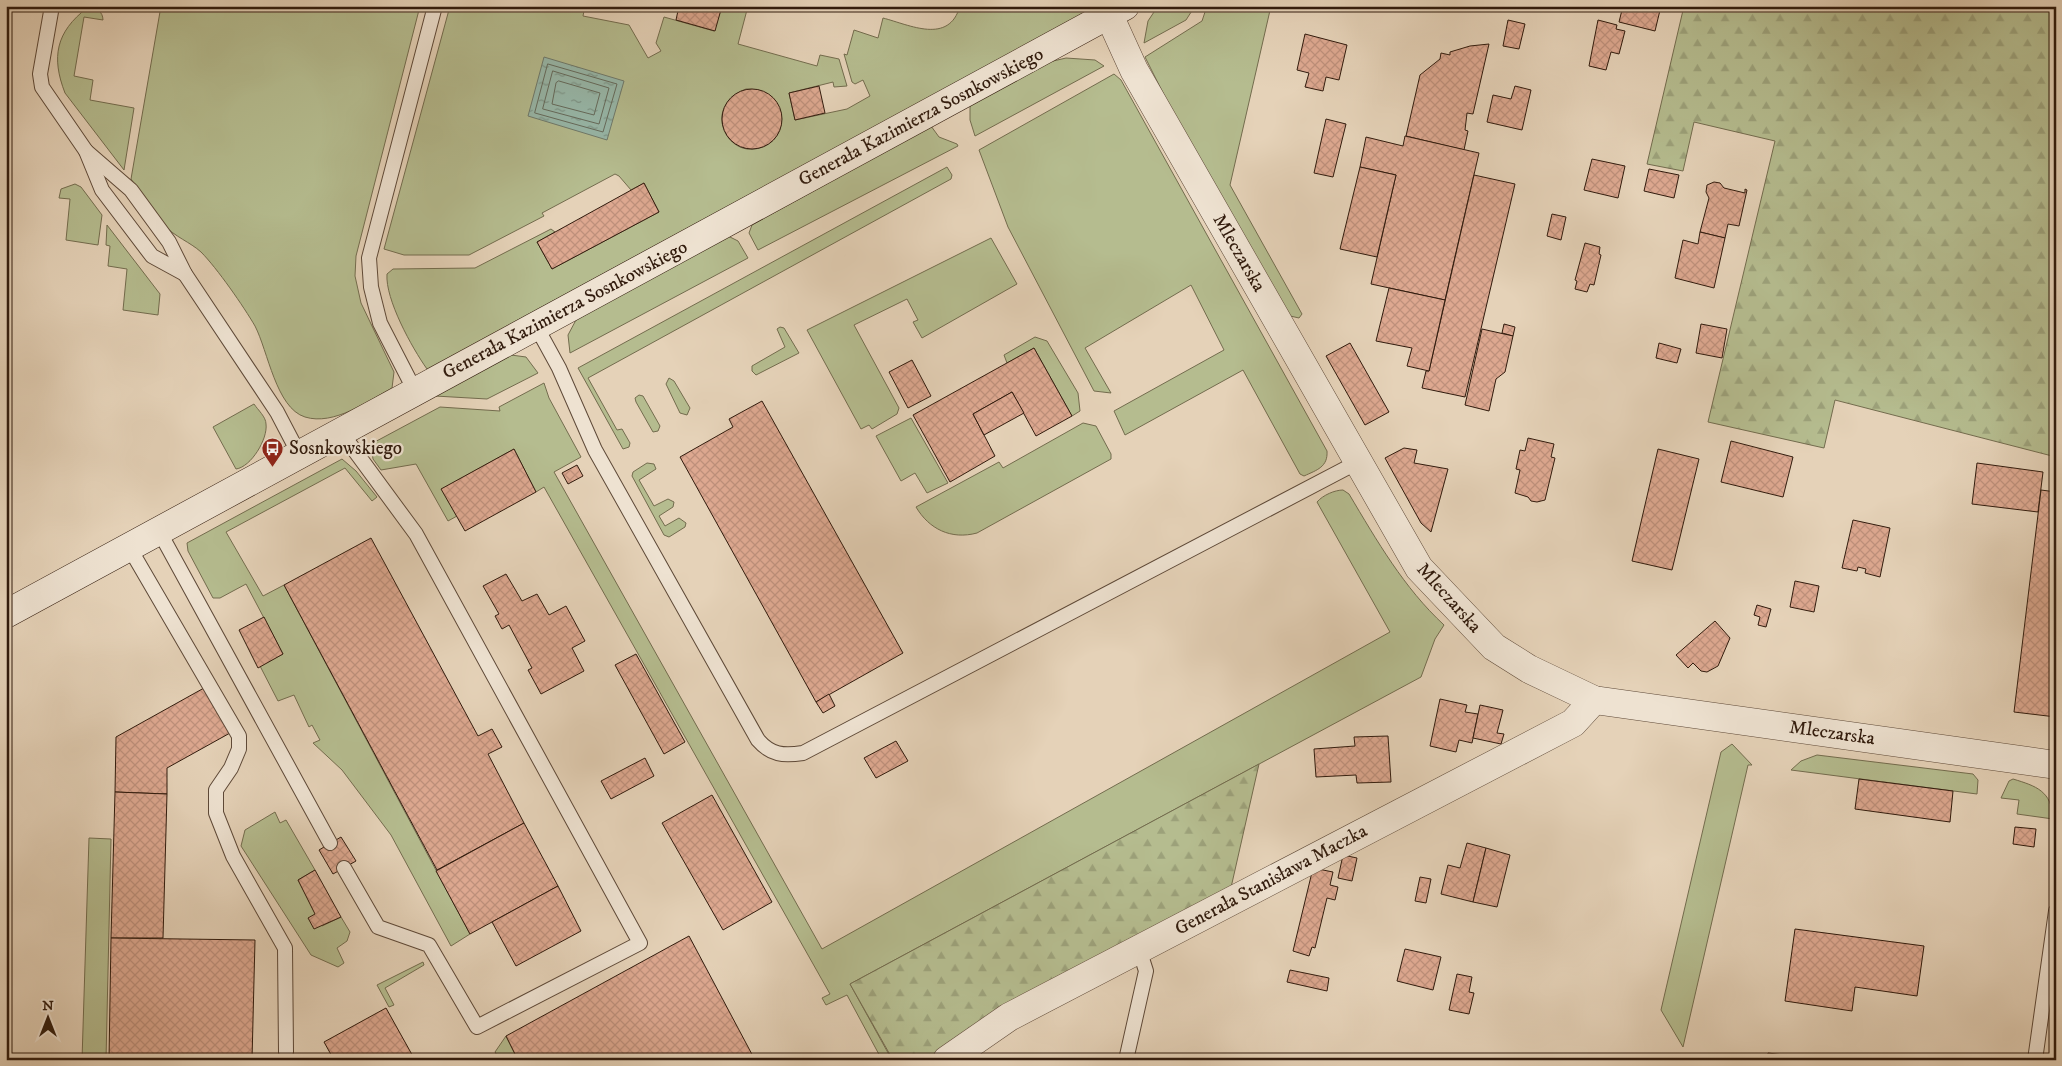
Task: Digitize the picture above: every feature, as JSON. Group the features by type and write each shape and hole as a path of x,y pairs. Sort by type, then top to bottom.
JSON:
{"street":[{"name":"Generała Kazimierza Sosnkowskiego","path":"6,614 1117,10"},
{"name":"Mleczarska","path":"1117,10 1134,70 1419,568 1494,647 1529,669 1594,700 2056,765"},
{"name":"Generała Stanisława Maczka","path":"947,1060 1009,1017 1573,723 1594,700"}],"lane":[{"path":"52,6 40,74 42,87 86,151 102,190 152,256 185,274"},
{"path":"415,391 380,323 371,287 369,258 435,6"},
{"path":"86,151 131,190 169,242 185,274 277,412 299,454"},
{"path":"536,326 559,368 595,450 758,740 767,750 784,756 803,753 1358,462"},
{"path":"341,432 416,534 640,943 476,1027 429,945 378,927 344,868"},
{"path":"159,530 330,843"},
{"path":"130,547 239,736 240,749 231,768 216,790 216,814 233,856 285,948 286,1052"},
{"path":"2035,1060 2055,917"},
{"path":"1126,1060 1146,970 1139,949"}],"green space":[{"path":"161,6 420,6 356,256 355,276 361,303 394,372 392,388 350,411 327,418 316,419 305,417 295,412 280,391 255,326 230,288 201,252 164,225 131,179"},
{"path":"450,6 585,6 583,16 629,25 648,58 661,51 656,43 664,17 714,31 722,6 748,6 738,44 817,66 820,55 839,59 847,86 834,87 833,82 789,93 795,120 847,109 870,96 863,80 855,84 852,82 844,54 847,55 854,30 878,38 883,18 916,28 938,29 947,25 955,18 960,6 1098,6 427,369 407,336 390,296 387,274 393,269 475,268 551,229 555,232 537,242 552,269 659,212 644,183 631,190 615,174 542,213 544,216 469,255 404,255 384,249","holes":["746,89 762,92 773,99 779,109 781,120 779,131 773,141 762,147 747,149 730,140 723,127 722,113 728,101 739,92"]},
{"path":"1158,6 1195,6 1186,20 1144,43 1148,21"},
{"path":"1207,6 1271,6 1230,185 1302,314 1299,318 1286,315 1171,109 1145,57 1202,21"},
{"path":"1684,6 1900,6 1915,11 1916,6 2040,6 2056,10 2056,457 1835,400 1824,448 1708,422 1775,141 1694,122 1683,171 1647,164"},
{"path":"87,8 98,10 102,14 103,20 84,17 74,76 93,80 90,100 134,108 124,170 65,93 58,68 59,46 63,36 69,26"},
{"path":"1066,58 1095,60 1104,66 975,136 970,120 970,105 1049,62"},
{"path":"1114,74 1121,80 1327,451 1324,464 1313,472 1304,476 1300,474 1243,370 1125,435 1114,411 1224,350 1191,285 1085,348 1111,393 1094,391 1008,227 979,150"},
{"path":"931,126 939,137 958,146 758,250 749,233 752,225"},
{"path":"947,167 952,175 951,179 588,378 617,430 622,429 630,443 629,447 623,449 578,368"},
{"path":"75,184 81,187 102,215 98,245 66,240 70,199 59,198 61,189"},
{"path":"107,225 160,294 158,315 123,310 127,269 108,266 110,246 106,245"},
{"path":"728,236 738,241 748,258 570,353 568,335 576,320"},
{"path":"991,238 1017,284 922,338 913,322 918,320 907,299 854,325 899,408 897,414 872,429 869,425 861,429 807,330"},
{"path":"780,327 784,328 799,353 756,375 752,371 752,366 785,347 777,329"},
{"path":"1035,337 1047,341 1078,393 1080,411 1072,416 1034,348 1007,363 1004,355"},
{"path":"511,355 526,357 538,373 487,399 435,396"},
{"path":"669,378 674,381 690,408 687,415 680,413 666,384"},
{"path":"544,383 549,398 581,457 554,472 822,949 1390,632 1317,502 1326,495 1343,490 1349,494 1404,580 1416,596 1444,625 1435,639 1421,677 850,984 892,1060 882,1060 847,995 826,1005 822,998 830,994 544,487 536,492 514,449 442,489 457,516 448,521 416,464 381,470 373,459 371,444 440,407 500,411 499,407"},
{"path":"639,395 643,396 660,426 658,431 653,432 636,402 635,398"},
{"path":"254,404 266,421 266,430 253,458 242,467 236,469 213,427"},
{"path":"911,418 948,483 927,493 915,473 901,481 876,436"},
{"path":"1083,423 1096,426 1111,454 1111,459 977,533 958,535 942,531 927,521 916,507 999,462 1003,468"},
{"path":"342,459 356,471 377,497 372,501 345,468 226,532 263,596 284,585 470,934 451,946 391,835 342,770 313,743 320,740 312,725 309,727 294,695 278,701 260,666 283,654 246,584 220,598 213,598 188,551 187,543"},
{"path":"647,463 654,464 656,469 639,480 654,506 668,499 674,502 673,507 659,516 665,526 679,518 686,523 685,527 669,537 664,535 632,476 633,472"},
{"path":"1732,744 1752,765 1748,765 1683,1047 1661,1010 1721,752"},
{"path":"1817,755 1973,774 1978,780 1977,794 1791,770 1801,761"},
{"path":"1259,764 1230,892 938,1060 893,1060 850,984"},
{"path":"2013,779 2036,787 2046,796 2050,802 2053,819 2017,814 2019,800 2001,798 2009,781"},
{"path":"275,812 280,823 286,820 315,870 298,880 322,926 341,917 350,932 347,941 337,948 344,963 338,967 311,955 241,846 245,830"},
{"path":"89,838 111,839 106,1060 82,1060"},
{"path":"423,962 424,965 385,988 394,1005 389,1007 377,985"},
{"path":"506,1036 518,1060 500,1060 495,1052"}],"water":[{"path":"544,57 624,81 607,140 528,116"}],"building":[{"path":"679,6 722,6 715,31 676,20"},
{"path":"1623,6 1661,6 1655,31 1619,22"},
{"path":"1508,20 1525,24 1519,49 1503,46"},
{"path":"1598,20 1617,25 1616,29 1625,31 1619,54 1611,52 1606,70 1589,66"},
{"path":"1305,34 1347,45 1339,80 1326,77 1323,91 1305,87 1309,73 1297,70"},
{"path":"1489,44 1473,114 1467,113 1465,130 1468,131 1464,150 1406,136 1420,75 1440,59 1441,53 1450,55 1450,52 1470,46"},
{"path":"819,86 825,113 795,120 789,93"},
{"path":"1515,86 1531,90 1522,130 1487,122 1493,95 1511,99"},
{"path":"752,89 764,91 777,102 782,119 780,131 769,144 752,149 740,147 727,136 722,119 724,107 735,94"},
{"path":"1326,119 1346,124 1333,177 1314,173"},
{"path":"1405,136 1479,153 1445,300 1371,284 1396,175 1360,167 1366,137 1403,146"},
{"path":"1592,159 1625,166 1618,198 1584,190"},
{"path":"1360,167 1396,175 1377,257 1340,249"},
{"path":"1649,169 1679,175 1674,198 1644,191"},
{"path":"1474,175 1515,184 1465,397 1422,388 1426,371 1429,371"},
{"path":"1714,182 1720,183 1724,188 1745,193 1745,189 1747,190 1739,226 1728,224 1725,238 1700,232 1709,198 1706,192 1707,185"},
{"path":"644,183 659,212 552,269 537,242"},
{"path":"1552,214 1566,217 1561,240 1547,236"},
{"path":"1700,232 1725,238 1714,288 1675,278 1683,240 1698,244"},
{"path":"1585,243 1600,247 1599,254 1601,255 1594,285 1590,284 1587,292 1575,289 1577,281 1575,280"},
{"path":"1389,288 1445,300 1429,371 1407,366 1412,348 1376,341"},
{"path":"1504,324 1515,327 1513,336 1502,333"},
{"path":"1701,324 1727,329 1722,358 1696,353"},
{"path":"1482,329 1513,336 1505,372 1496,379 1489,411 1465,405"},
{"path":"1350,343 1389,412 1365,425 1326,356"},
{"path":"1659,343 1681,349 1677,363 1656,358"},
{"path":"1034,348 1072,416 1036,436 1012,392 973,414 995,456 950,482 913,415"},
{"path":"912,360 931,396 908,408 889,372"},
{"path":"1012,392 1024,413 984,435 973,414"},
{"path":"762,401 903,653 816,702 680,457 733,427 729,419"},
{"path":"1528,438 1554,444 1551,457 1555,458 1545,500 1537,502 1515,493 1520,470 1516,469 1520,450 1525,451"},
{"path":"1731,441 1793,457 1783,497 1721,482"},
{"path":"1404,448 1417,450 1414,463 1448,469 1431,532 1421,523 1385,458"},
{"path":"514,449 536,492 465,531 441,489"},
{"path":"1658,449 1699,459 1672,570 1632,561"},
{"path":"1977,463 2043,472 2038,512 1972,504"},
{"path":"577,465 583,476 568,484 562,473"},
{"path":"2041,490 2056,492 2056,717 2014,712"},
{"path":"1853,520 1890,528 1880,577 1865,573 1866,569 1858,567 1857,571 1842,568"},
{"path":"371,538 478,736 492,729 502,747 488,754 524,823 437,870 284,585"},
{"path":"506,574 522,601 537,594 549,615 566,606 585,641 572,648 584,671 541,694 528,670 532,668 509,625 502,629 495,616 499,614 483,586"},
{"path":"1795,581 1819,586 1814,612 1790,607"},
{"path":"1757,605 1771,609 1766,627 1758,625 1760,617 1754,615"},
{"path":"264,617 283,654 258,668 239,630"},
{"path":"1715,621 1730,638 1718,666 1707,672 1701,671 1693,663 1688,668 1676,655"},
{"path":"636,654 685,742 664,754 615,665"},
{"path":"204,688 230,733 167,768 167,794 115,792 116,737"},
{"path":"829,694 835,706 823,713 816,702"},
{"path":"1440,699 1467,705 1465,712 1478,714 1472,743 1459,740 1456,752 1430,746"},
{"path":"1480,705 1503,710 1497,733 1504,734 1501,744 1473,738"},
{"path":"1388,736 1391,782 1357,783 1356,775 1316,777 1314,749 1355,746 1354,737"},
{"path":"896,741 908,761 876,778 864,758"},
{"path":"645,758 654,776 611,799 601,781"},
{"path":"1859,779 1953,791 1950,822 1855,809"},
{"path":"115,792 167,794 163,938 111,938"},
{"path":"712,795 772,902 723,930 662,823"},
{"path":"524,823 558,886 470,934 436,871"},
{"path":"2015,827 2036,829 2034,847 2013,844"},
{"path":"341,837 356,861 333,874 319,850"},
{"path":"1467,843 1486,848 1473,902 1441,894 1448,865 1460,868"},
{"path":"1486,848 1510,855 1497,907 1473,902"},
{"path":"1343,855 1357,858 1352,881 1338,878"},
{"path":"1313,868 1333,872 1330,885 1338,887 1335,900 1327,898 1315,948 1312,947 1309,956 1293,951"},
{"path":"315,870 341,917 314,929 308,918 315,914 298,880"},
{"path":"1420,877 1431,879 1426,903 1415,901"},
{"path":"558,886 581,931 516,966 492,922"},
{"path":"1795,929 1924,946 1917,996 1855,987 1852,1011 1785,1001"},
{"path":"689,936 755,1060 518,1060 506,1036"},
{"path":"111,938 255,940 252,1060 109,1060"},
{"path":"1405,949 1441,957 1433,990 1397,981"},
{"path":"1290,970 1329,978 1327,991 1287,982"},
{"path":"1457,974 1472,977 1469,992 1474,993 1469,1014 1449,1010"},
{"path":"386,1008 415,1060 334,1060 324,1042"},
{"path":"1768,1053 1784,1055 1783,1060 1767,1060"}],"place":[{"name":"Sosnkowskiego","path":"273,467"}]}
